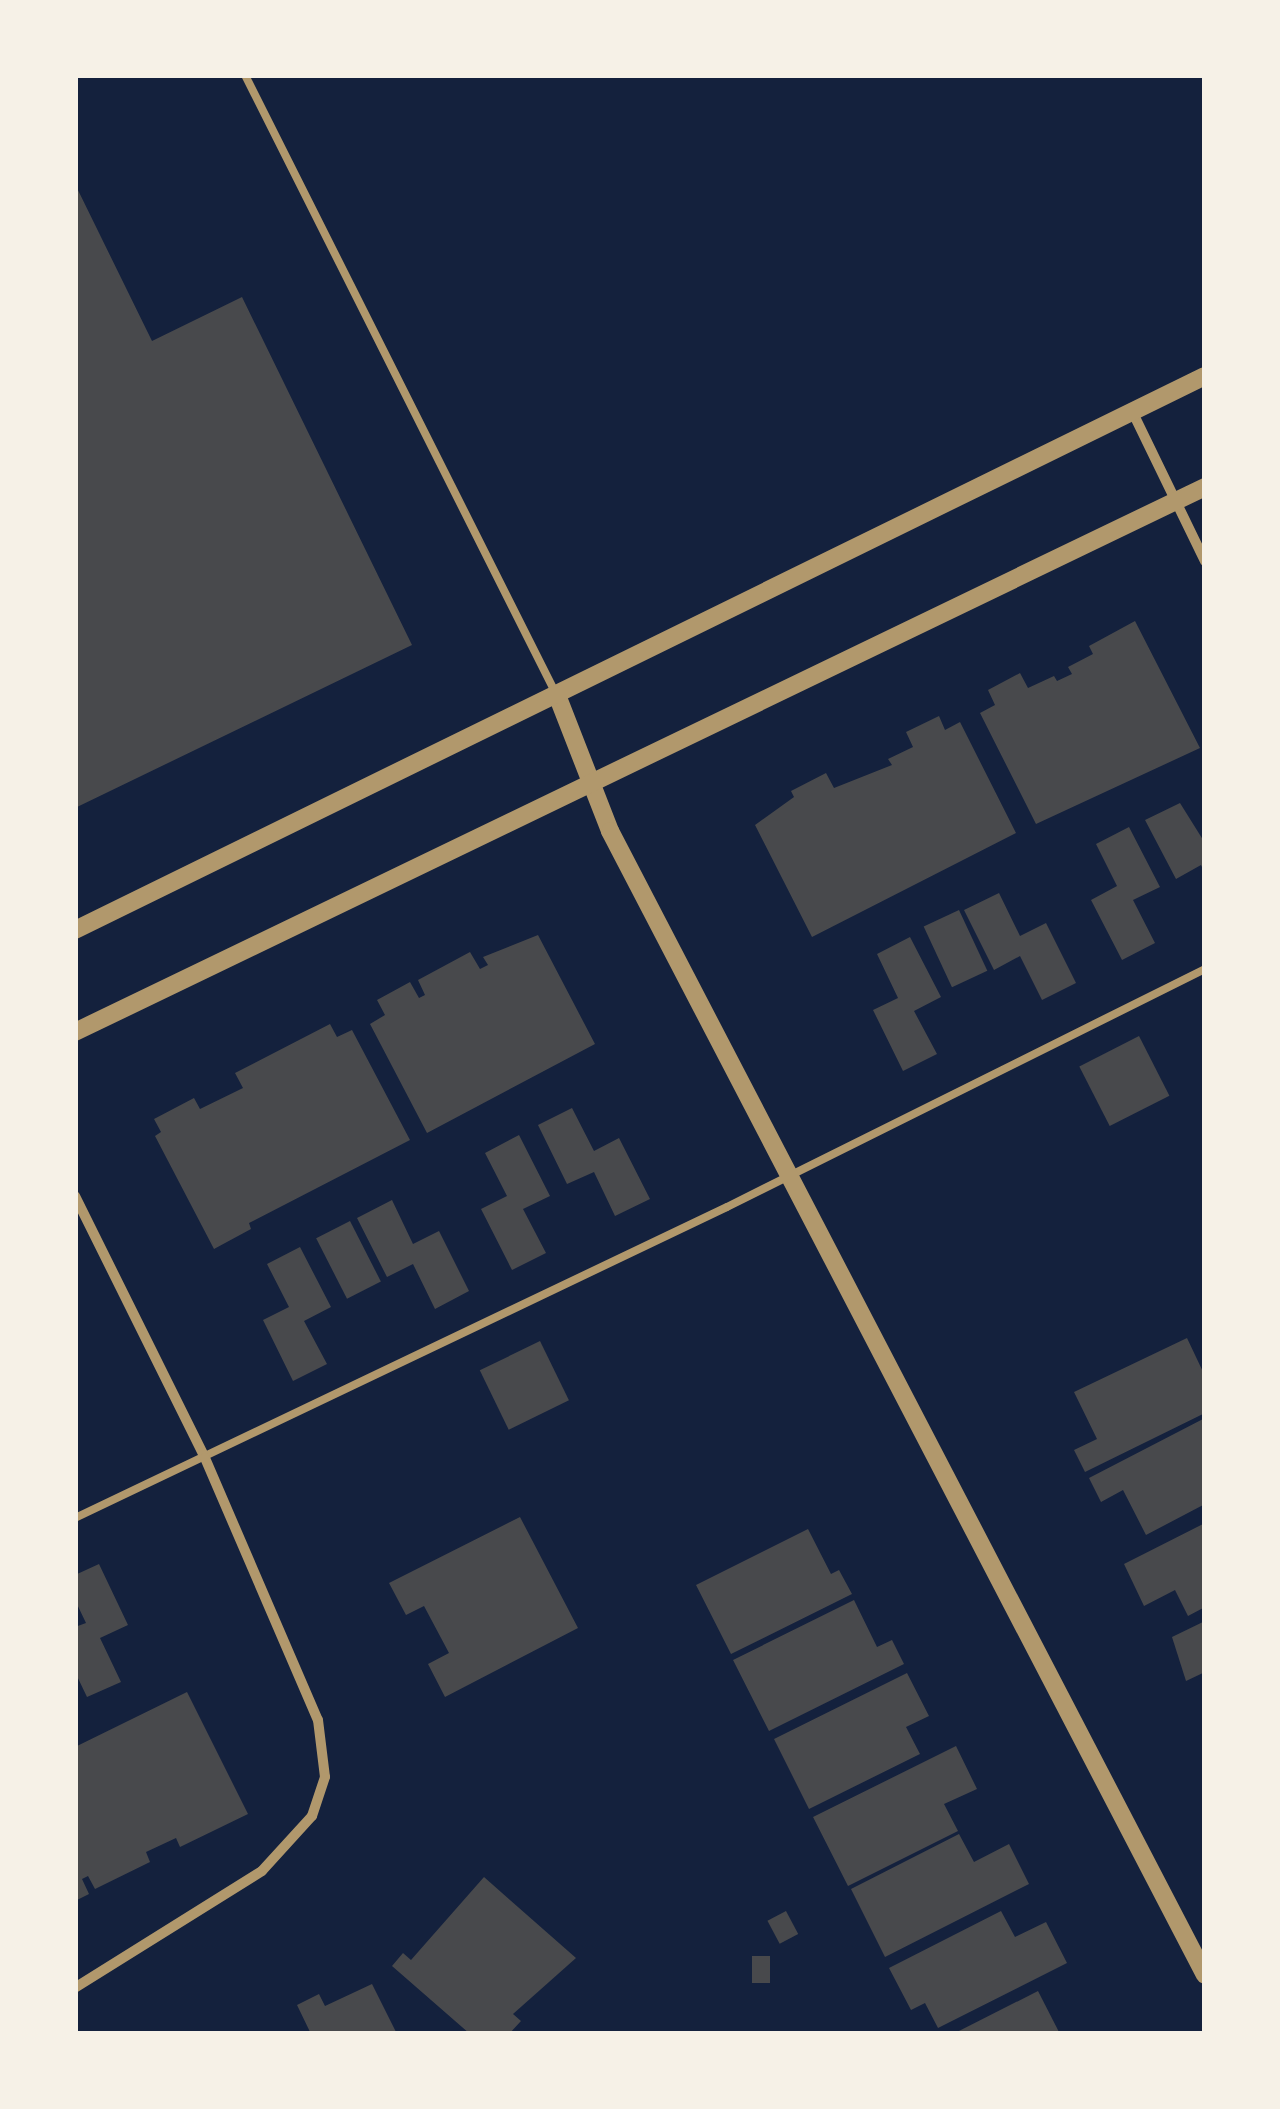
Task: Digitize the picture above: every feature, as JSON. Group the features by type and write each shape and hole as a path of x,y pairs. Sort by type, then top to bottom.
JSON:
{"street":[{"path":"75,930 1205,376"},
{"path":"1132,413 1205,562"},
{"path":"75,1032 1205,487"},
{"path":"557,694 591,783 788,1177 1205,1976"},
{"path":"75,1196 205,1458 318,1720 325,1777 312,1816 262,1871 75,1988"}],"lane":[{"path":"245,75 557,694"},
{"path":"75,1518 788,1177 1205,969"}],"building":[{"path":"75,184 152,341 242,297 412,645 75,808"},
{"path":"1135,621 1200,748 1036,824 980,713 995,705 988,690 1020,673 1028,688 1054,676 1057,681 1072,674 1068,667 1093,654 1089,646"},
{"path":"939,716 945,730 960,722 1016,833 812,937 755,825 794,797 791,791 826,773 834,788 892,765 888,759 913,747 906,732"},
{"path":"1180,803 1205,843 1205,873 1201,865 1176,879 1145,820"},
{"path":"1129,827 1160,887 1133,900 1155,943 1122,960 1091,900 1117,886 1096,844"},
{"path":"999,893 1020,936 1046,923 1076,983 1042,1000 1020,956 994,970 964,910"},
{"path":"959,910 987,971 952,987 924,926"},
{"path":"538,935 595,1044 427,1133 370,1024 385,1015 377,1000 410,982 419,998 425,995 418,980 470,952 480,969 488,965 483,957"},
{"path":"910,937 941,997 914,1011 937,1054 903,1071 873,1010 898,998 877,954"},
{"path":"330,1024 337,1037 352,1030 410,1140 249,1223 251,1229 214,1249 155,1136 161,1132 154,1119 194,1098 200,1109 243,1088 235,1073"},
{"path":"1139,1036 1169,1096 1110,1126 1079,1066"},
{"path":"572,1108 594,1151 619,1138 650,1199 615,1216 594,1172 567,1184 538,1125"},
{"path":"519,1135 550,1196 523,1209 546,1253 512,1270 481,1209 507,1196 485,1153"},
{"path":"392,1200 413,1244 439,1231 469,1291 435,1309 413,1264 387,1277 357,1218"},
{"path":"350,1221 381,1282 347,1299 316,1238"},
{"path":"300,1247 331,1307 304,1321 327,1364 293,1381 263,1320 289,1307 267,1264"},
{"path":"1187,1338 1205,1376 1205,1413 1085,1472 1074,1450 1097,1439 1074,1392"},
{"path":"540,1341 569,1400 509,1430 480,1370"},
{"path":"1203,1419 1205,1504 1146,1535 1123,1490 1101,1502 1089,1478"},
{"path":"520,1517 578,1628 445,1697 428,1664 449,1653 424,1606 406,1615 389,1583"},
{"path":"1205,1523 1205,1607 1188,1616 1175,1590 1144,1606 1124,1564"},
{"path":"808,1529 831,1574 839,1570 852,1594 731,1654 696,1585"},
{"path":"99,1564 128,1625 100,1638 121,1682 87,1697 75,1672 75,1627 86,1623 75,1600 75,1575"},
{"path":"854,1600 877,1647 892,1640 904,1664 769,1731 733,1660"},
{"path":"1205,1621 1205,1672 1186,1681 1172,1637"},
{"path":"907,1673 929,1716 906,1727 920,1754 809,1809 774,1739"},
{"path":"187,1692 248,1814 180,1847 176,1838 146,1852 150,1862 95,1889 88,1876 82,1879 89,1894 75,1901 75,1747"},
{"path":"956,1746 977,1789 944,1804 958,1831 848,1886 813,1817"},
{"path":"959,1834 974,1862 1009,1844 1029,1884 885,1957 851,1889"},
{"path":"484,1877 576,1958 513,2014 521,2021 509,2034 470,2034 392,1966 403,1953 411,1960"},
{"path":"786,1911 798,1934 780,1944 767,1921"},
{"path":"1001,1911 1015,1937 1046,1922 1067,1963 938,2028 925,2003 911,2010 889,1968"},
{"path":"752,1956 770,1956 770,1983 752,1983"},
{"path":"372,1984 397,2034 311,2034 297,2005 319,1994 325,2006"},
{"path":"1038,1991 1060,2034 953,2034"}]}
